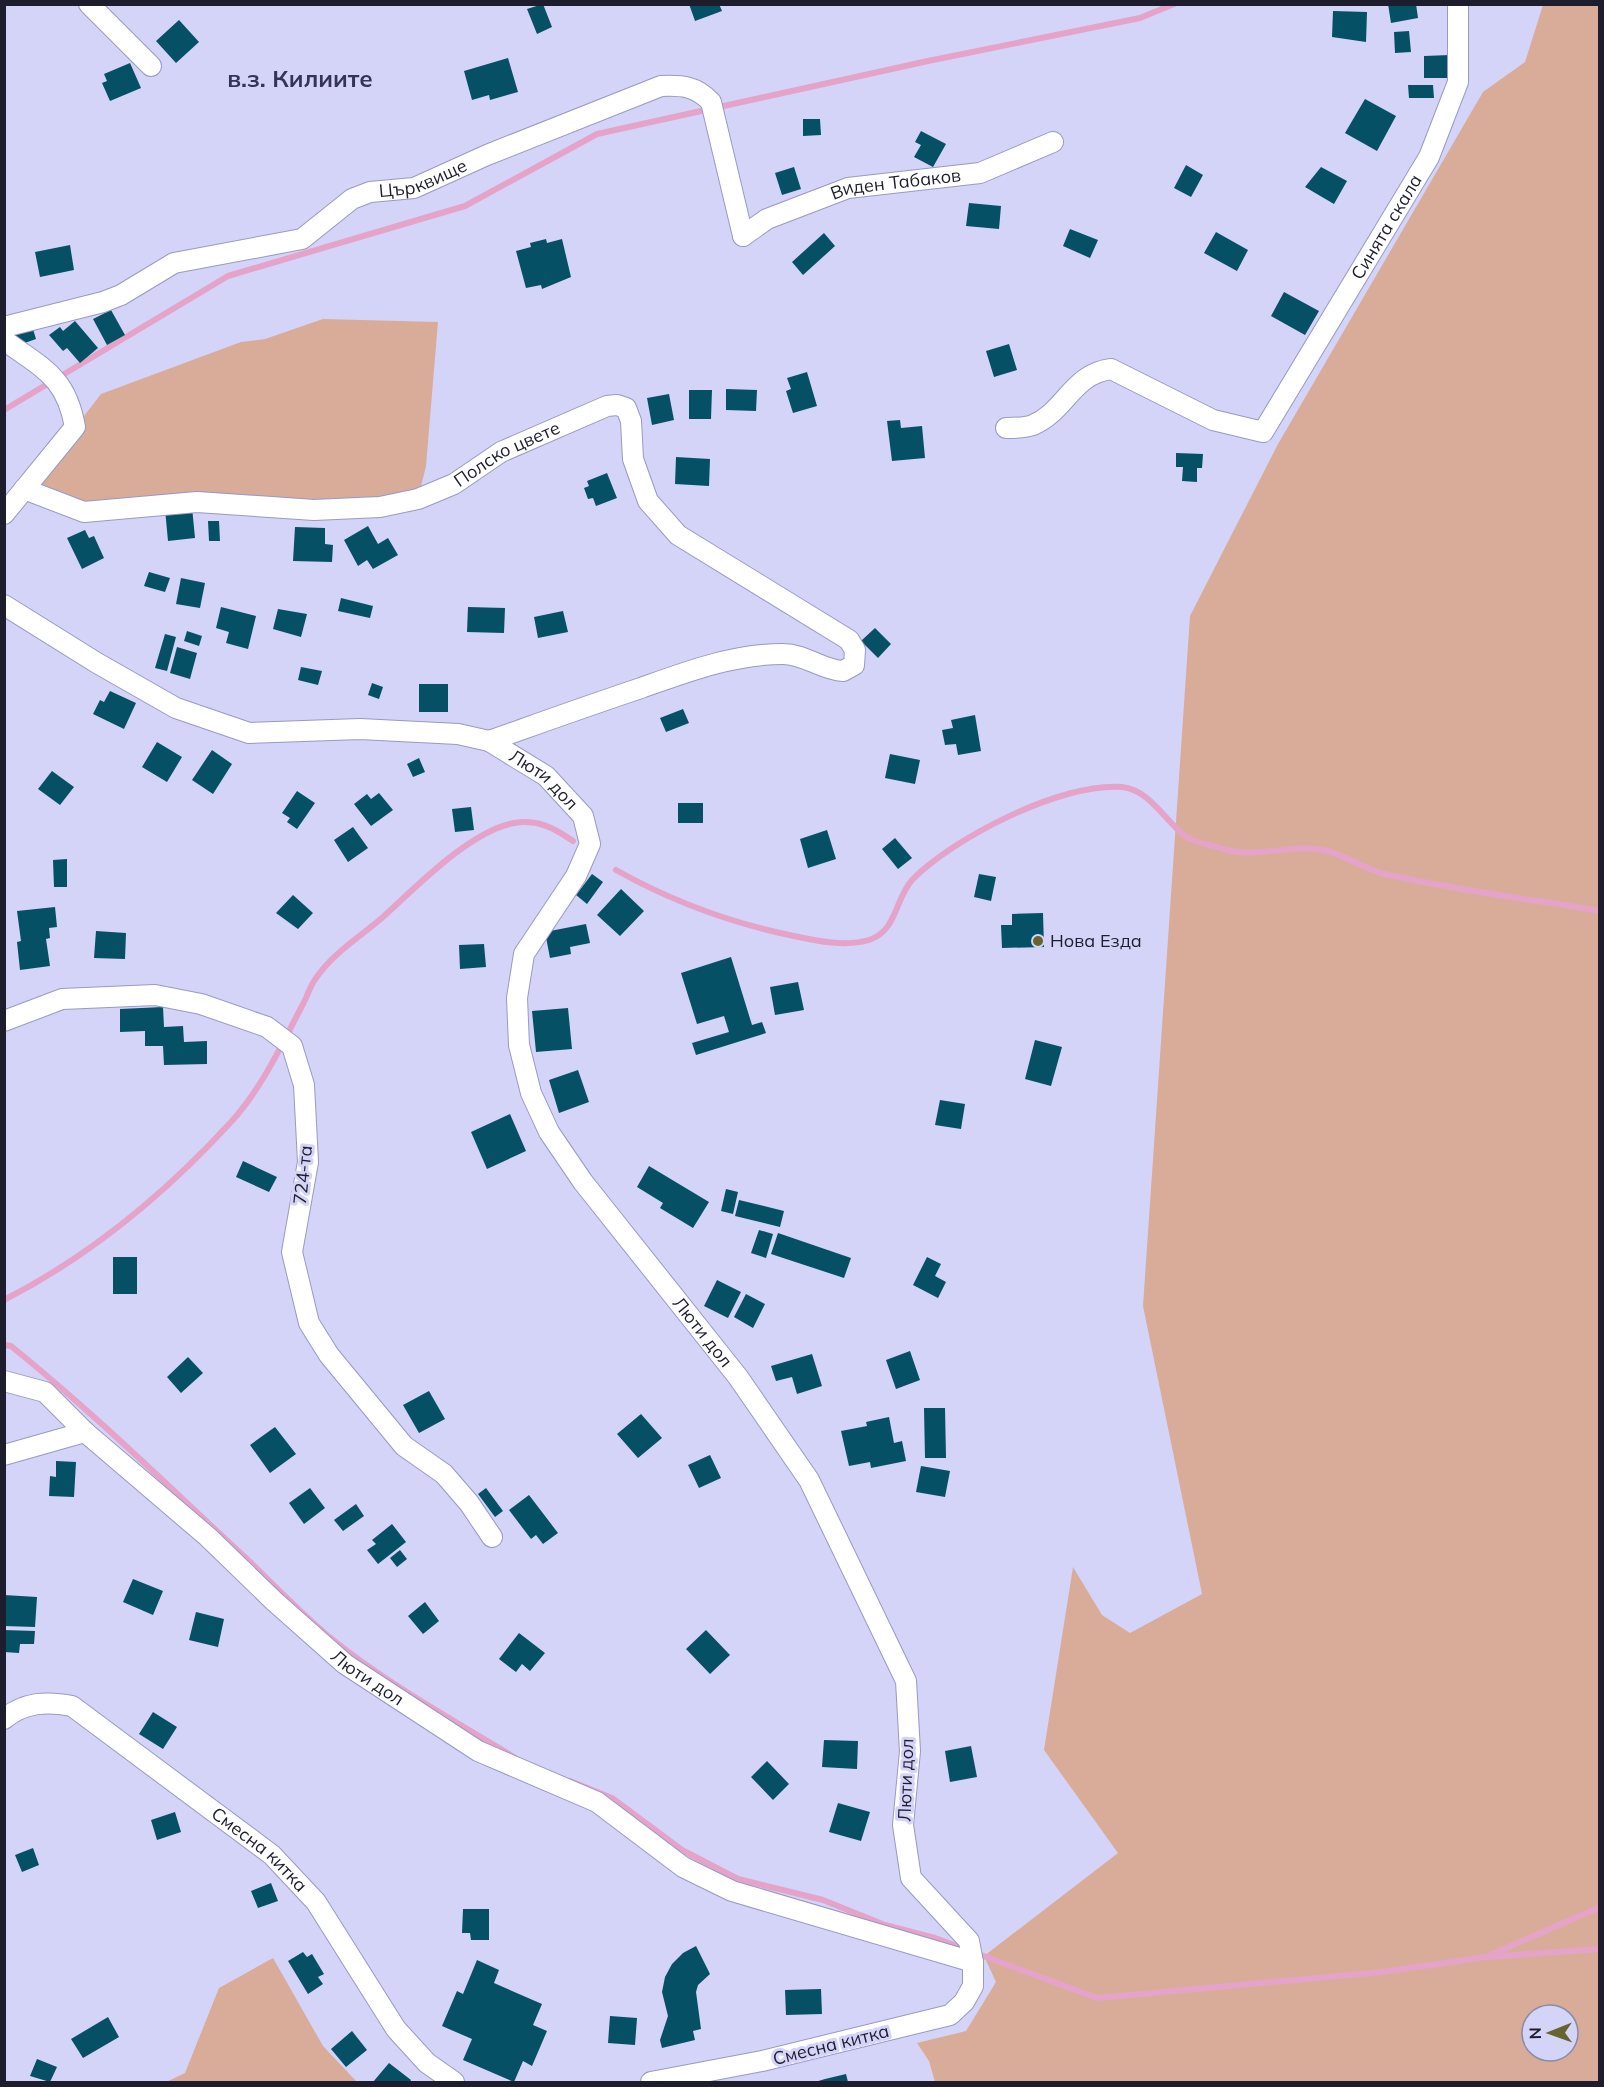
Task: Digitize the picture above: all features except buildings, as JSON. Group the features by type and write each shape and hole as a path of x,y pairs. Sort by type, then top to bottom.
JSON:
{"street":[{"path":"89,4 151,66"},
{"name":"Синята скала","path":"1006,428 1031,426 1044,420 1082,380 1095,371 1111,369 1213,420 1263,432 1429,157 1458,82 1458,4"},
{"name":"Църквище","path":"4,327 103,302 121,295 174,263 302,239 352,199 370,192 414,188 487,155 661,86 684,86 701,91 711,102 743,236"},
{"name":"Виден Табаков","path":"743,236 766,219 848,188 980,173 1053,142"},
{"path":"4,340 60,383 71,406 75,427 4,514"},
{"name":"Полско цвете","path":"24,489 84,512 197,502 314,510 380,507 418,499 454,484 501,453 607,406 617,405 626,408 632,421 633,459 648,501 678,535 849,640 855,650 854,665 843,671 807,658 785,654 732,660 691,671 489,741"},
{"path":"4,605 97,663 176,708 249,733 360,729 458,734 489,741"},
{"name":"Люти дол","path":"4,1381 45,1392 85,1432 208,1537 274,1601 345,1664 478,1751 597,1802 683,1867 732,1891 973,1962 969,1941 911,1878 903,1825 910,1751 906,1681 809,1480 738,1377 583,1182 549,1132 531,1093 519,1046 517,998 524,954 576,876 590,844 583,816 546,776 489,741"},
{"name":"724-та","path":"4,1021 62,999 155,995 201,1004 267,1027 292,1046 304,1085 308,1162 292,1252 309,1323 329,1355 383,1422 404,1446 444,1474 469,1503 492,1537"},
{"path":"4,1455 85,1432"},
{"name":"Смесна китка","path":"4,1719 16,1708 51,1701 72,1706 272,1855 316,1902 396,2029 427,2063 453,2082"},
{"name":"Смесна китка","path":"651,2082 762,2061 950,2016 964,2002 973,1986 973,1962"}],"shaded area":[{"path":"1543,5 1600,5 1599,2082 935,2082 929,2061 917,2043 966,2031 996,1982 984,1956 1118,1853 1044,1750 1073,1567 1102,1615 1130,1633 1202,1594 1143,1306 1190,616 1278,444 1483,92 1525,62"},
{"path":"323,319 438,322 426,466 418,499 84,512 24,489 101,394 241,342 265,339"},
{"path":"273,1958 323,2046 357,2082 166,2082 185,2073 219,1988"}],"waterway":[{"path":"4,410 228,276 465,206 597,134 928,61 1140,18 1174,4"},
{"path":"616,870 680,902 747,925 822,941 860,942 878,936 885,930 912,880 930,864 981,831 1040,803 1097,788 1122,787 1132,789 1149,800 1185,836 1227,850 1251,853 1300,849 1324,850 1370,869 1411,880 1600,911"},
{"path":"4,1300 97,1243 180,1174 231,1122 262,1081 312,984 323,969 444,862 480,837 497,828 514,823 531,822 545,826 573,841"},
{"path":"4,1345 11,1346 102,1424 327,1635 371,1669 514,1757"},
{"path":"570,1781 612,1798 682,1850 738,1879 823,1900 885,1925 935,1938 1097,1998 1382,1972 1486,1957 1600,1949"},
{"path":"1490,1955 1600,1907"}],"place":[{"name":"Нова Езда","path":"1038,941"}],"district":[{"name":"в.з. Килиите","path":"300,79"}]}
